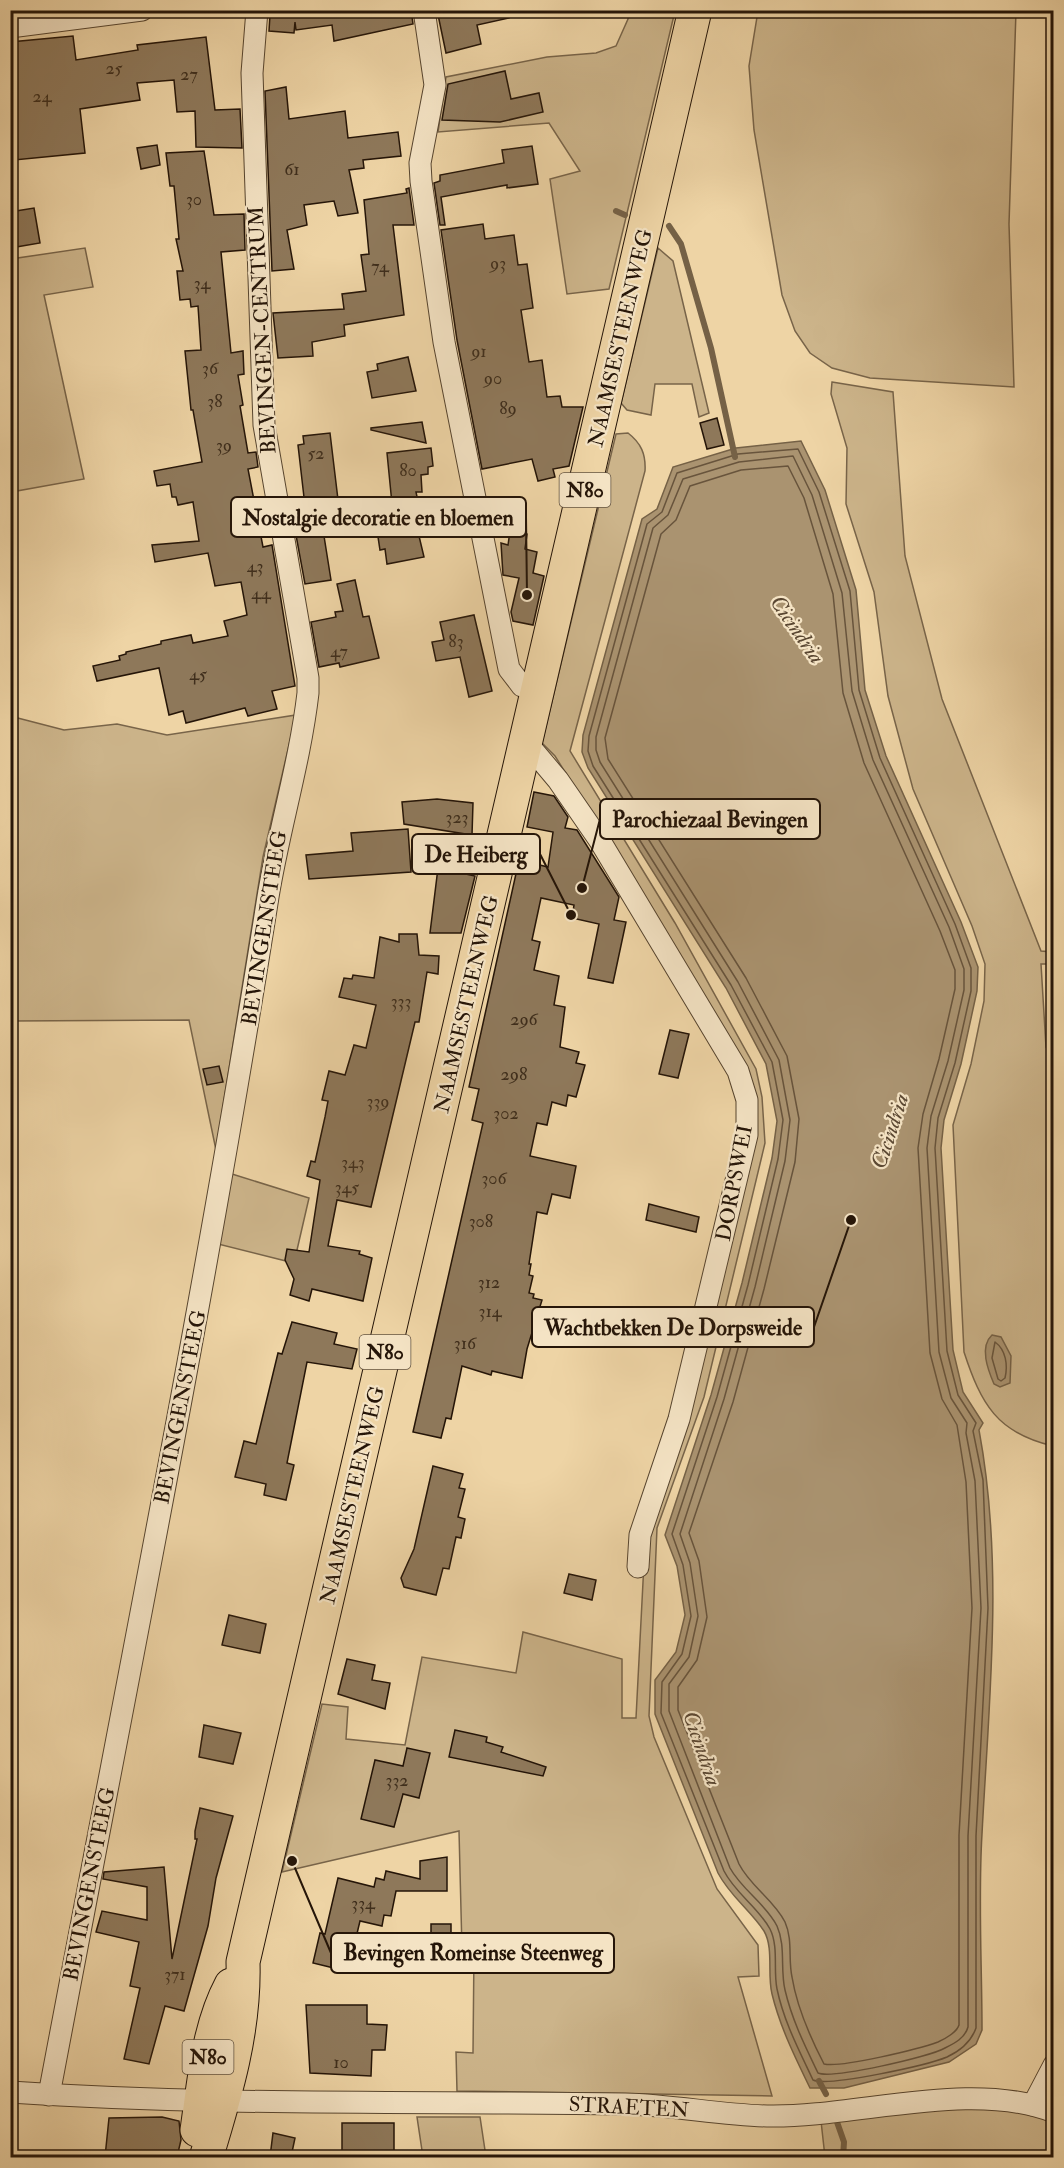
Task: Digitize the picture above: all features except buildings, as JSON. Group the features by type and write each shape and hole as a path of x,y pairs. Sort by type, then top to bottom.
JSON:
{"main road":[{"name":"NAAMSESTEENWEG","path":"192,2157 212,2102 233,2062 244,1995 243,1962 695,10"},
{"name":"NAAMSESTEENWEG","path":"206,2157 212,2102"}],"street":[{"path":"10,27 142,10"},
{"name":"BEVINGEN-CENTRUM","path":"258,10 252,85 264,425 308,678 305,718"},
{"path":"424,10 435,84 420,163 421,181 444,342 509,669 522,686 538,692"},
{"name":"BEVINGENSTEEG","path":"48,2095 200,1301 236,1098 275,854 305,718"},
{"name":"DORPSWEI","path":"526,742 558,780 600,841 738,1071 747,1100 747,1136 736,1185 679,1419 640,1535 638,1567"},
{"path":"1033,2105 1053,2065"},
{"name":"STRAETEN","path":"10,2092 212,2102 629,2104 768,2116 984,2098 1033,2105 1053,2112"}],"shaded area":[{"path":"629,11 675,11 609,289 567,294 550,179 580,171 549,123 438,132 446,77 547,57 596,53 616,46 628,19"},
{"path":"758,11 1016,11 1009,224 1014,387 870,378 832,368 810,353 795,331 782,295 754,130 749,66"},
{"path":"85,248 93,287 44,295 84,479 11,492 11,259"},
{"path":"658,248 673,261 709,413 699,417 692,384 655,384 651,415 627,410 621,403"},
{"path":"832,382 893,392 905,556 942,699 1041,951 1053,952 1053,964 1041,964 1046,1047 1054,1063 1053,1446 1018,1433 994,1414 977,1387 964,1352 953,1125 971,1064 984,1001 985,964 972,926 913,789 888,696 874,592 846,504 847,448 831,394"},
{"path":"628,433 642,449 645,471 570,751 675,923 756,1069 762,1097 765,1143 704,1397 657,1528 649,1716 654,1737 717,1889 758,1945 759,1976 738,1977 772,2096 457,2091 456,2052 473,2053 474,1951 462,1950 459,1831 282,1872 322,1704 348,1707 346,1739 405,1745 422,1657 516,1673 523,1632 622,1659 622,1718 636,1718 646,1524 754,1113 660,924 555,756 542,743 616,434"},
{"path":"296,715 263,857 216,1150 189,1020 11,1021 10,716 64,730 117,724 167,735"},
{"path":"232,1174 309,1198 294,1263 218,1244"},
{"path":"961,2107 1019,2111 1053,2121 1053,2157 825,2157 821,2121"},
{"path":"417,2117 480,2117 486,2157 423,2157"}],"water":[{"path":"801,441 825,490 856,590 865,690 886,756 961,922 978,967 977,991 961,1064 944,1120 941,1148 953,1350 963,1392 983,1423 979,1430 987,1480 991,1531 993,1581 991,1682 980,1883 982,2030 976,2044 949,2062 844,2088 810,2088 788,2042 775,2006 767,1938 758,1923 728,1889 718,1873 655,1714 655,1680 676,1652 685,1615 677,1566 665,1535 711,1395 742,1283 772,1158 777,1121 766,1064 726,988 588,768 582,752 583,735 642,519 657,509 673,467 736,448"},
{"path":"992,1335 1001,1337 1011,1356 1010,1383 1000,1387 994,1384 986,1359 986,1346"}],"waterway":[{"name":"Cicindria","path":"616,211 625,215"},
{"name":"Cicindria","path":"669,226 681,244 711,348 735,457"},
{"name":"Cicindria","path":"819,2081 826,2094"},
{"name":"Cicindria","path":"837,2122 844,2142 843,2158"}],"place":[{"name":"Nostalgie decoratie en bloemen","path":"527,595"},
{"name":"Parochiezaal Bevingen","path":"582,888"},
{"name":"De Heiberg","path":"571,915"},
{"name":"Wachtbekken De Dorpsweide","path":"851,1220"},
{"name":"Bevingen Romeinse Steenweg","path":"292,1861"}]}
